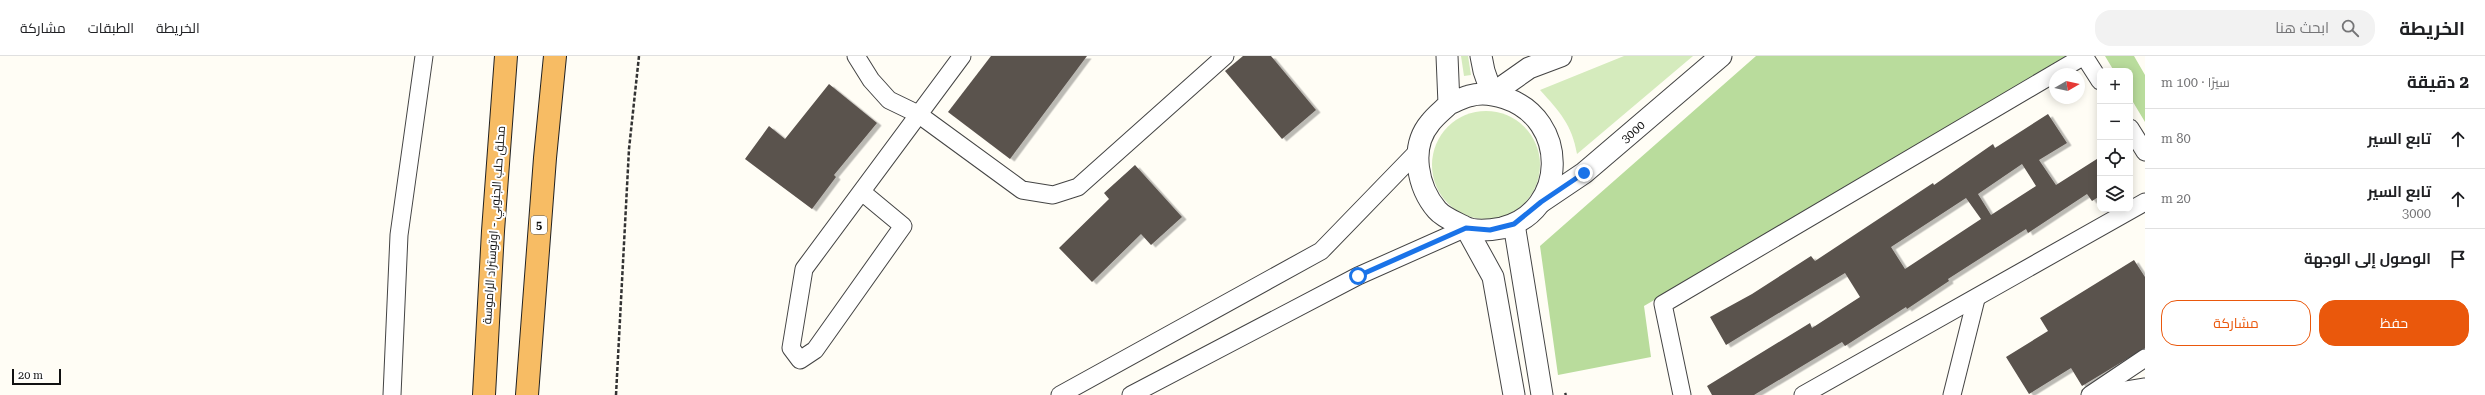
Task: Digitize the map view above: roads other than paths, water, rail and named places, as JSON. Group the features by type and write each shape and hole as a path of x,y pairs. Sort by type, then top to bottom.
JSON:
{"highway":[{"name":"محلق حلب الجنوبي - اوتوستراد الراموسة","path":"484,395 493,231 506,56"},
{"name":"5","path":"528,395 544,158 556,56"}],"street":[{"path":"392,395 400,235 424,56"},
{"path":"856,56 871,80 889,100 918,114 1022,190 1053,195 1078,187 1225,56"},
{"path":"862,192 904,226 815,350 800,360 791,348 804,269 962,56"},
{"path":"1448,56 1449,104"},
{"path":"1481,56 1492,94"},
{"path":"1492,94 1529,68 1561,56"},
{"name":"3000","path":"1541,202 1584,173 1721,56"},
{"path":"1682,395 1663,304 2084,56 2097,76"},
{"path":"1060,395 1321,251 1418,151 1429,124 1449,104 1470,96 1492,94 1519,103 1540,122 1549,141 1552,148 1552,176 1541,202 1514,224 1490,230 1466,228 1438,211 1434,206 1420,183 1418,151"},
{"path":"2133,133 2145,152"},
{"path":"1803,395 1976,299 2145,202"},
{"path":"1514,224 1542,395"},
{"path":"1132,395 1358,276 1466,228"},
{"path":"1466,228 1493,277 1514,395"},
{"path":"1952,395 1976,299"},
{"path":"2090,395 2145,358"},
{"path":"2096,395 2145,387"}]}
